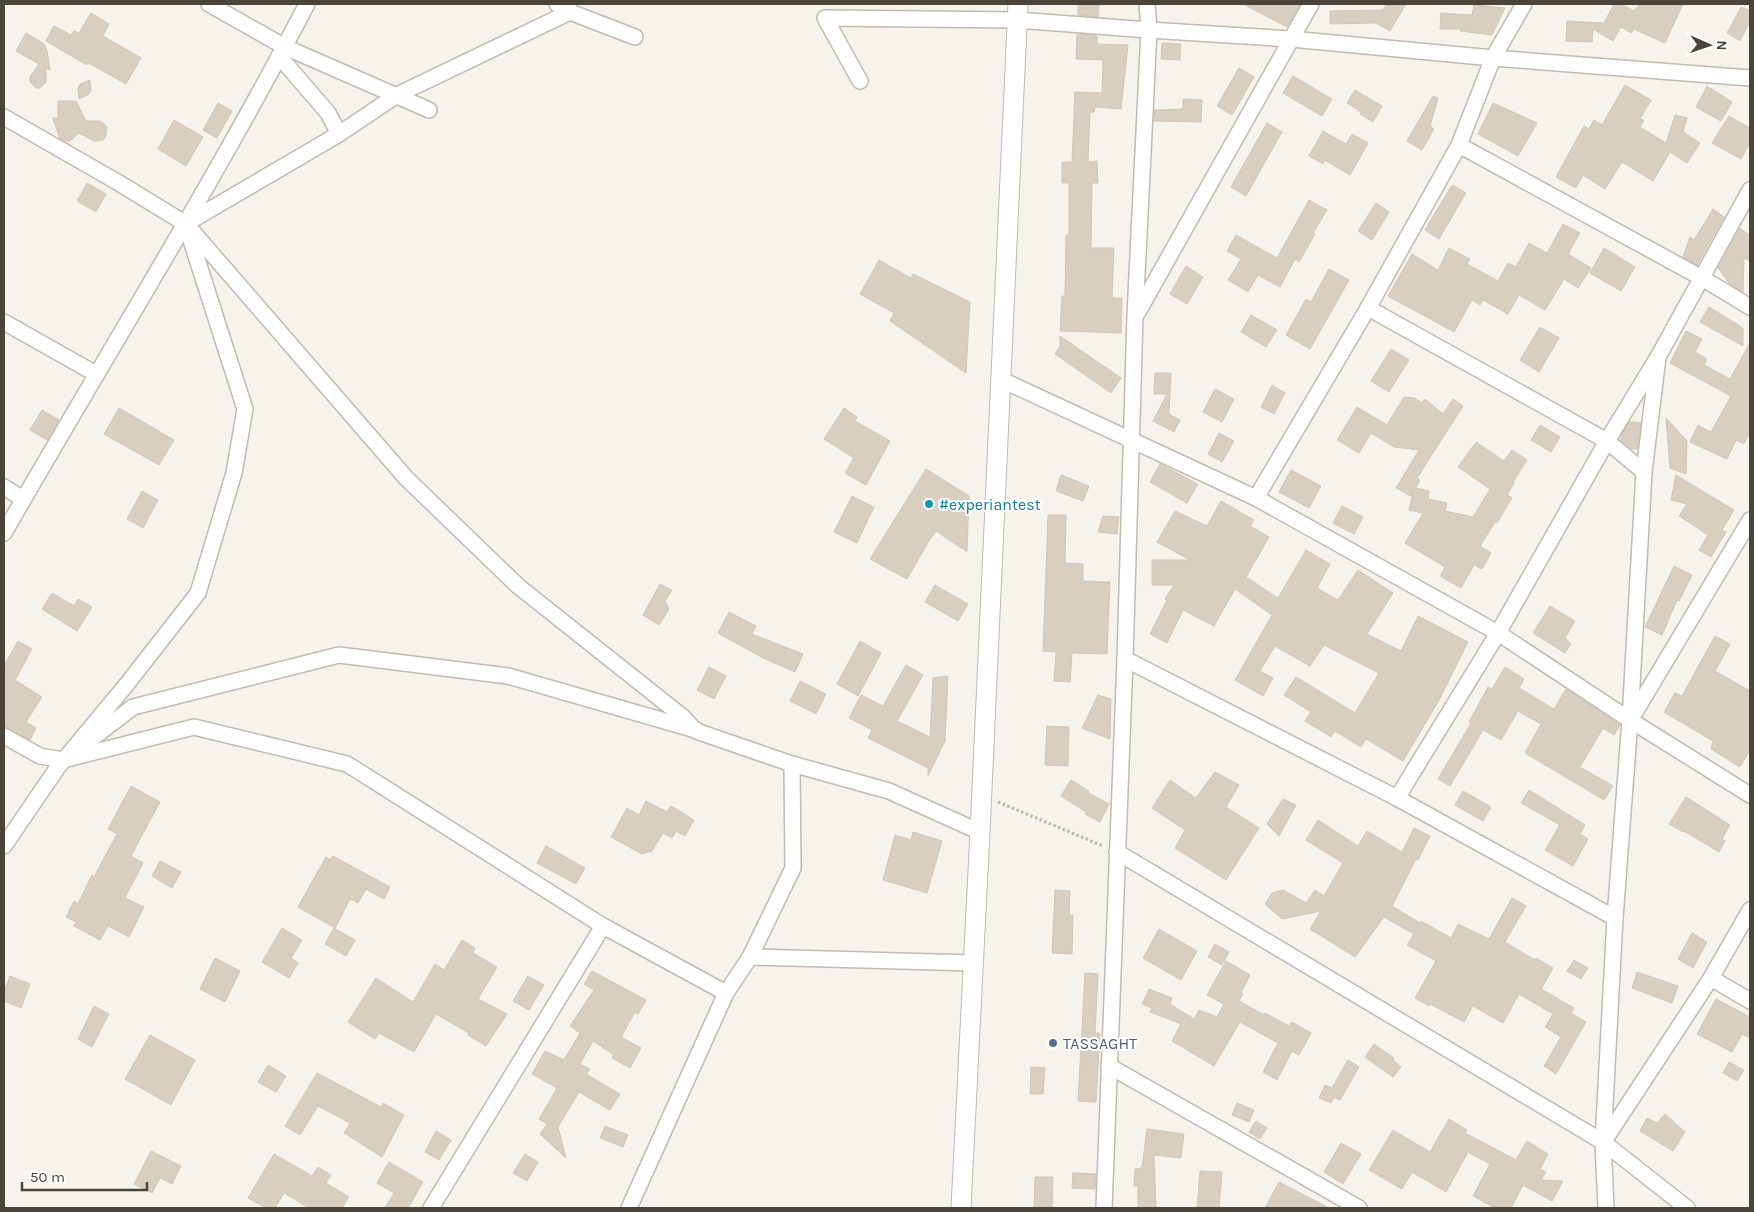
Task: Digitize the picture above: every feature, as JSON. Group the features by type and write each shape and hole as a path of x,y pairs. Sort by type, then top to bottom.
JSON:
{"street":[{"path":"209,4 282,52 396,95 429,110"},
{"path":"4,532 186,224 307,4"},
{"path":"1104,1208 1125,659 1135,316 1149,30 1147,4"},
{"path":"1135,316 1311,4"},
{"path":"1256,498 1368,308 1459,145 1493,58 1524,4"},
{"path":"186,224 339,134 396,95 565,6 636,38"},
{"path":"860,81 824,11 1018,12 1149,30 1291,39 1493,58 1750,78"},
{"path":"961,1208 1018,12"},
{"path":"282,52 328,113 339,134"},
{"path":"4,117 186,224 406,478 518,586 683,717 696,731"},
{"path":"1459,145 1702,278 1750,307"},
{"path":"1397,798 1498,633 1658,357 1750,190"},
{"path":"4,846 63,760 127,684 198,593 234,473 245,409 186,224"},
{"path":"1368,308 1608,441 1644,472"},
{"path":"4,322 96,374"},
{"path":"1606,1208 1603,1142 1615,918 1630,720 1644,472 1658,357"},
{"path":"1000,379 1256,498 1498,633 1630,720 1750,795"},
{"path":"4,487 23,498"},
{"path":"1630,720 1750,520"},
{"path":"63,760 133,707 339,656 508,676 696,731 792,764 889,791 980,832"},
{"path":"1125,659 1397,798 1615,918"},
{"path":"4,736 40,756 63,760 194,727 347,764 603,926 726,993"},
{"path":"629,1208 726,993 750,957 793,868 792,764"},
{"path":"1118,852 1603,1142 1687,1208"},
{"path":"1603,1142 1711,978 1750,910"},
{"path":"431,1208 603,926"},
{"path":"750,957 973,964"},
{"path":"1711,978 1750,1001"},
{"path":"1109,1066 1358,1208"}],"path":[{"path":"981,795 1118,852"}],"building":[{"path":"1078,4 1099,4 1098,17 1078,15"},
{"path":"1243,4 1300,4 1287,27"},
{"path":"1387,4 1406,4 1390,31 1376,23 1330,24 1330,11 1383,10"},
{"path":"1614,4 1621,4 1634,11 1640,4 1683,4 1665,43 1634,29 1631,33 1621,27 1613,41 1593,29 1592,42 1566,41 1567,21 1604,23"},
{"path":"1474,5 1505,8 1492,35 1460,31 1460,29 1440,29 1441,13 1472,15"},
{"path":"1741,7 1750,11 1750,21 1740,41 1727,33"},
{"path":"91,13 109,24 103,36 141,58 126,84 87,62 87,65 46,41 54,26 71,35 74,31 79,33"},
{"path":"26,33 44,44 47,51 50,70 46,68 46,82 40,88 36,88 30,82 30,77 39,64 16,51"},
{"path":"1077,34 1097,36 1097,44 1128,45 1121,109 1095,107 1094,112 1090,112 1088,162 1097,161 1098,183 1092,183 1091,248 1114,248 1112,298 1122,298 1121,333 1060,331 1062,296 1065,296 1066,235 1069,235 1069,183 1062,183 1062,162 1072,162 1075,92 1102,93 1103,60 1076,59"},
{"path":"1162,43 1181,44 1180,60 1161,59"},
{"path":"1239,68 1254,77 1232,115 1217,106"},
{"path":"1293,76 1332,99 1322,116 1283,93"},
{"path":"90,80 91,90 89,94 79,99 78,88 80,84"},
{"path":"1625,85 1651,100 1640,119 1644,120 1640,127 1666,143 1675,115 1687,118 1683,132 1700,143 1687,163 1670,152 1653,181 1622,162 1605,189 1583,175 1576,188 1556,177 1584,126 1589,129 1594,120 1602,125"},
{"path":"1707,86 1732,102 1721,121 1696,107"},
{"path":"1355,90 1382,106 1373,122 1347,103"},
{"path":"1433,96 1438,98 1430,126 1434,129 1422,150 1407,141"},
{"path":"1183,99 1202,100 1201,122 1154,121 1154,110 1183,109"},
{"path":"58,101 76,101 86,121 100,121 104,124 107,127 106,136 103,140 94,141 79,133 70,141 60,139 53,118 58,118"},
{"path":"218,103 232,111 217,138 203,130"},
{"path":"1493,103 1537,123 1518,156 1478,134"},
{"path":"1729,116 1750,128 1750,142 1741,159 1712,143"},
{"path":"174,120 203,137 186,166 158,149"},
{"path":"1267,123 1282,132 1246,196 1231,187"},
{"path":"1323,131 1346,144 1352,134 1368,143 1350,175 1325,160 1323,164 1309,156"},
{"path":"87,183 106,194 96,212 77,201"},
{"path":"1452,185 1466,193 1439,239 1425,230"},
{"path":"1309,200 1327,210 1299,262 1295,259 1280,287 1258,275 1248,292 1228,280 1241,259 1227,251 1236,235 1277,258"},
{"path":"1376,203 1389,212 1372,240 1358,231"},
{"path":"1713,209 1724,217 1697,265 1683,257 1690,237 1694,240"},
{"path":"1563,224 1580,233 1568,254 1591,268 1578,288 1564,279 1545,310 1519,295 1508,314 1483,300 1480,305 1472,300 1454,332 1388,296 1412,254 1438,270 1449,248 1470,259 1467,264 1498,281 1508,263 1516,267 1529,243 1547,253"},
{"path":"1740,228 1750,236 1750,261 1744,258 1743,292 1729,283 1718,268"},
{"path":"1604,248 1635,267 1621,291 1590,273"},
{"path":"879,260 911,278 913,274 970,302 966,373 890,321 894,313 860,294"},
{"path":"1186,266 1203,277 1187,304 1170,294"},
{"path":"1329,269 1349,280 1310,349 1286,335 1306,299 1311,302"},
{"path":"1709,307 1743,328 1743,346 1700,322"},
{"path":"1251,315 1277,330 1266,347 1241,332"},
{"path":"1540,327 1559,338 1539,372 1520,360"},
{"path":"1686,331 1702,339 1695,352 1707,359 1704,365 1730,379 1750,343 1750,432 1744,444 1736,440 1727,459 1690,442 1698,425 1711,432 1731,396 1670,363"},
{"path":"1060,336 1121,378 1111,393 1055,354 1060,346"},
{"path":"1391,349 1409,360 1389,392 1371,381"},
{"path":"1155,373 1171,373 1169,414 1180,420 1174,432 1153,421 1167,394 1154,394"},
{"path":"1272,385 1285,393 1274,414 1261,407"},
{"path":"1215,389 1234,399 1222,422 1203,412"},
{"path":"1404,397 1415,398 1422,403 1425,399 1443,414 1453,399 1463,406 1417,478 1420,480 1416,488 1429,491 1428,499 1447,503 1445,511 1473,517 1490,489 1458,467 1476,442 1504,461 1512,450 1527,460 1507,495 1512,498 1480,546 1491,553 1482,569 1474,565 1461,588 1440,576 1445,567 1405,543 1423,513 1409,510 1413,492 1411,496 1396,488 1419,450 1394,447 1371,433 1359,453 1337,440 1357,407 1387,425"},
{"path":"119,408 174,440 159,465 104,434"},
{"path":"844,408 857,417 855,421 890,441 866,485 845,473 854,458 824,439"},
{"path":"42,410 59,420 47,440 30,430"},
{"path":"1666,418 1687,441 1686,474 1670,468"},
{"path":"1629,422 1641,423 1637,449 1631,449 1621,440 1621,436"},
{"path":"1540,425 1560,437 1551,452 1531,440"},
{"path":"1219,433 1234,441 1222,462 1208,454"},
{"path":"1160,464 1198,484 1187,503 1150,482"},
{"path":"926,469 969,496 967,552 936,531 907,579 870,559"},
{"path":"1291,470 1321,486 1309,508 1279,492"},
{"path":"1061,475 1089,486 1083,501 1056,491"},
{"path":"1676,475 1734,510 1722,530 1726,532 1711,557 1699,550 1708,535 1679,516 1687,504 1671,500"},
{"path":"142,491 158,500 143,528 127,519"},
{"path":"852,496 874,507 857,543 834,532"},
{"path":"1221,501 1254,520 1250,526 1269,537 1246,577 1278,598 1306,550 1330,564 1317,588 1338,600 1358,570 1393,593 1367,634 1401,651 1418,616 1468,642 1438,702 1403,761 1366,739 1361,747 1335,731 1331,737 1305,721 1311,712 1284,695 1296,677 1355,713 1379,673 1324,645 1310,666 1275,646 1260,671 1273,678 1263,696 1235,680 1272,615 1235,589 1214,626 1183,610 1167,643 1150,634 1167,600 1165,599 1174,585 1152,585 1152,560 1190,560 1157,542 1175,511 1207,526"},
{"path":"1342,506 1363,517 1354,534 1333,523"},
{"path":"1048,515 1066,515 1065,563 1083,564 1083,581 1110,582 1107,654 1072,653 1070,682 1054,681 1056,652 1043,651"},
{"path":"1103,516 1119,517 1117,534 1098,532"},
{"path":"1674,566 1692,575 1679,601 1677,600 1662,635 1645,627"},
{"path":"660,584 672,590 665,601 669,609 659,625 643,615"},
{"path":"935,585 968,604 958,621 925,602"},
{"path":"52,593 74,606 78,599 92,607 77,631 42,609"},
{"path":"1550,606 1575,621 1565,638 1571,644 1565,653 1533,633"},
{"path":"729,612 756,626 752,634 803,654 795,672 763,658 718,633"},
{"path":"1715,636 1730,644 1715,671 1750,691 1750,750 1740,767 1711,749 1713,741 1664,712 1675,693 1682,696"},
{"path":"18,641 32,649 15,680 42,697 26,722 36,728 30,740 4,727 4,666"},
{"path":"860,641 881,653 858,696 837,684"},
{"path":"906,665 923,675 897,721 930,737 933,678 948,676 945,741 928,776 928,768 868,738 872,730 849,718 861,695 883,706"},
{"path":"709,667 726,676 714,699 697,690"},
{"path":"1505,667 1524,679 1519,688 1554,709 1566,689 1620,725 1614,735 1603,728 1580,767 1613,786 1604,800 1525,753 1541,724 1518,711 1501,740 1483,730 1450,786 1438,779 1471,723 1469,722 1488,687 1492,689"},
{"path":"800,681 826,694 816,714 790,701"},
{"path":"1098,695 1111,699 1110,739 1082,728"},
{"path":"1047,726 1069,727 1068,766 1045,765"},
{"path":"1215,772 1239,785 1226,807 1259,828 1226,880 1175,848 1185,830 1152,808 1170,780 1196,798"},
{"path":"1071,780 1089,791 1088,793 1109,804 1100,822 1085,814 1086,812 1061,796"},
{"path":"131,786 160,802 131,856 143,863 125,898 144,907 129,937 108,926 100,940 74,926 76,922 66,917 74,901 78,904 92,875 94,877 117,834 108,829"},
{"path":"1529,790 1585,825 1580,834 1588,839 1573,866 1545,850 1560,825 1521,803"},
{"path":"1463,791 1491,807 1483,821 1455,805"},
{"path":"1686,797 1730,825 1722,839 1725,841 1719,852 1669,824"},
{"path":"1283,799 1296,805 1279,836 1267,824"},
{"path":"646,801 667,812 671,806 694,820 685,836 676,831 672,838 663,833 652,851 642,854 611,837 627,808 639,815"},
{"path":"1318,820 1358,846 1367,831 1402,852 1414,828 1430,836 1392,906 1420,923 1421,921 1451,938 1458,924 1489,939 1512,898 1526,906 1505,942 1535,960 1536,958 1553,968 1541,989 1574,1008 1571,1013 1586,1022 1556,1074 1544,1066 1561,1037 1545,1027 1553,1014 1519,994 1503,1023 1473,1006 1464,1022 1415,998 1436,961 1407,945 1414,934 1384,917 1355,957 1310,929 1321,911 1282,919 1265,904 1272,893 1283,890 1306,903 1315,890 1324,896 1343,863 1306,840"},
{"path":"913,832 942,841 927,893 883,880 895,835 911,840"},
{"path":"546,846 585,868 576,884 537,863"},
{"path":"333,856 390,887 384,899 366,889 358,903 350,899 335,928 298,907 326,857 331,860"},
{"path":"160,861 181,872 172,888 152,876"},
{"path":"1055,890 1070,891 1069,915 1073,915 1072,954 1052,953"},
{"path":"282,928 302,940 291,958 298,963 289,978 262,962"},
{"path":"334,928 355,940 346,956 325,944"},
{"path":"1159,929 1197,951 1181,980 1143,958"},
{"path":"1692,933 1707,942 1693,968 1678,959"},
{"path":"462,940 475,948 473,953 497,967 478,999 507,1014 486,1046 468,1035 469,1033 436,1014 414,1052 379,1033 375,1039 348,1022 376,978 413,1002 435,964 444,970"},
{"path":"1215,944 1229,952 1222,965 1208,957"},
{"path":"215,958 240,971 225,1002 200,989"},
{"path":"1574,960 1588,968 1581,979 1567,971"},
{"path":"1226,961 1250,975 1239,1001 1264,1015 1265,1013 1289,1026 1292,1022 1311,1033 1299,1055 1292,1051 1277,1080 1263,1072 1278,1043 1240,1022 1214,1066 1172,1041 1181,1024 1150,1012 1152,1008 1142,1004 1149,989 1172,998 1170,1004 1194,1019 1199,1010 1217,1017 1224,1004 1207,995"},
{"path":"592,971 646,1000 638,1014 635,1012 621,1037 641,1048 630,1068 612,1058 614,1055 593,1041 580,1064 590,1069 586,1074 620,1094 610,1110 579,1092 558,1127 566,1158 540,1134 547,1124 539,1119 557,1088 532,1074 545,1051 564,1060 580,1033 570,1026 594,990 584,984"},
{"path":"1637,972 1678,986 1672,1003 1632,988"},
{"path":"1085,973 1098,974 1095,1033 1100,1033 1096,1102 1078,1101"},
{"path":"10,976 30,984 21,1008 4,1001 4,991"},
{"path":"528,976 544,985 529,1010 513,1001"},
{"path":"1716,999 1750,1017 1750,1038 1742,1034 1732,1052 1697,1034"},
{"path":"94,1006 109,1014 92,1047 78,1039"},
{"path":"150,1035 195,1060 171,1105 125,1079"},
{"path":"1374,1044 1394,1058 1393,1060 1401,1067 1393,1077 1365,1057"},
{"path":"1348,1060 1359,1067 1340,1100 1334,1097 1331,1103 1319,1098 1325,1085 1332,1088"},
{"path":"1729,1062 1744,1070 1737,1081 1723,1073"},
{"path":"268,1065 286,1076 276,1092 258,1082"},
{"path":"1031,1067 1045,1068 1043,1094 1030,1094"},
{"path":"317,1073 381,1107 383,1103 404,1115 382,1157 344,1133 350,1123 318,1106 300,1135 285,1126"},
{"path":"1237,1103 1254,1110 1249,1122 1232,1115"},
{"path":"1665,1114 1685,1132 1673,1151 1640,1131 1647,1118 1657,1123"},
{"path":"1449,1119 1467,1130 1465,1133 1516,1160 1527,1141 1548,1154 1540,1169 1546,1172 1541,1180 1563,1181 1552,1201 1523,1185 1511,1208 1495,1208 1473,1196 1490,1164 1468,1152 1446,1192 1412,1172 1402,1189 1369,1170 1393,1130 1430,1152"},
{"path":"1256,1121 1267,1128 1260,1139 1249,1132"},
{"path":"605,1126 628,1135 623,1147 600,1138"},
{"path":"1147,1129 1184,1134 1181,1158 1154,1155 1156,1208 1138,1208 1138,1186 1134,1186 1135,1169 1142,1168"},
{"path":"436,1131 451,1140 439,1160 425,1152"},
{"path":"1341,1143 1361,1154 1343,1184 1324,1172"},
{"path":"151,1151 181,1166 172,1184 160,1178 152,1193 134,1184"},
{"path":"274,1154 312,1176 318,1167 331,1175 326,1183 349,1197 342,1208 309,1208 284,1193 275,1208 266,1208 248,1198"},
{"path":"525,1154 538,1162 527,1181 513,1173"},
{"path":"389,1162 423,1182 408,1208 385,1208 394,1193 377,1183"},
{"path":"1200,1171 1222,1172 1219,1208 1197,1208"},
{"path":"1073,1173 1096,1174 1095,1189 1072,1188"},
{"path":"1035,1177 1053,1177 1052,1208 1034,1208"},
{"path":"1279,1182 1329,1208 1265,1208"}],"place":[{"name":"#experiantest","path":"929,504"},
{"name":"TASSAGHT","path":"1053,1043"}]}
